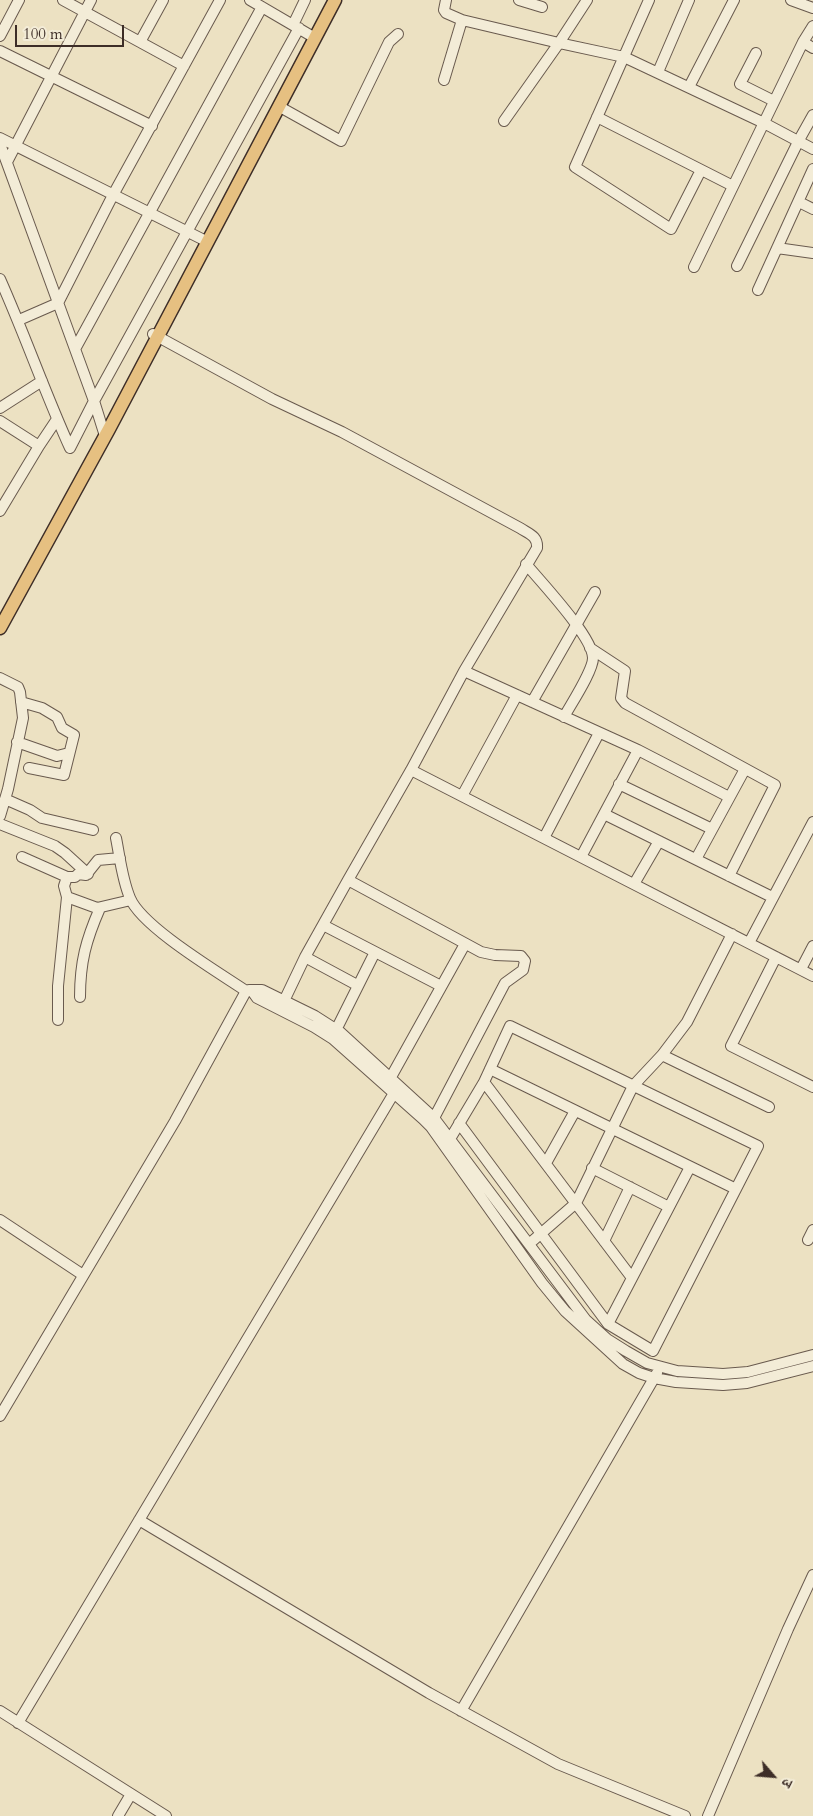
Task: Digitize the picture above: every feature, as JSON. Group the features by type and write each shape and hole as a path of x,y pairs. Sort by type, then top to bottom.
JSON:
{"main road":[{"path":"155,334 280,107 330,0"},
{"path":"0,628 204,240 313,37 335,0"},
{"path":"0,619 103,433"}],"street":[{"path":"0,36 19,0"},
{"path":"63,0 184,66"},
{"path":"7,162 91,0"},
{"path":"140,42 163,0"},
{"path":"19,320 58,303 113,196 220,0"},
{"path":"250,0 313,37"},
{"path":"0,279 5,302 19,320 70,448 296,26 305,0"},
{"path":"446,0 444,10 446,13 462,20 624,57 764,122 813,149"},
{"path":"519,0 542,7"},
{"path":"504,121 587,0"},
{"path":"649,0 575,167 671,229 701,170"},
{"path":"658,72 689,0"},
{"path":"689,87 734,0"},
{"path":"791,0 813,8"},
{"path":"75,348 262,7"},
{"path":"444,80 462,20"},
{"path":"694,266 803,42 813,26"},
{"path":"280,107 341,140 388,42 398,34"},
{"path":"803,42 813,48"},
{"path":"0,51 152,126"},
{"path":"756,53 740,84 774,101"},
{"path":"737,266 813,115"},
{"path":"597,117 733,186"},
{"path":"0,138 204,240"},
{"path":"0,144 94,401 103,433"},
{"path":"758,290 812,175"},
{"path":"798,202 813,209"},
{"path":"777,248 813,253"},
{"path":"155,334 272,399 342,432 534,537 537,541 537,548 464,671 411,770 323,925 284,1001"},
{"path":"0,408 42,381"},
{"path":"0,511 57,419"},
{"path":"0,422 39,446"},
{"path":"526,564 576,625 590,648 593,658 588,674 564,717"},
{"path":"532,702 595,592"},
{"path":"590,648 625,671 621,698 625,703 744,770 775,785 729,876"},
{"path":"464,671 638,750 729,797"},
{"path":"0,678 18,687 23,718 18,742 4,787 5,799 0,816"},
{"path":"462,796 517,695"},
{"path":"21,702 42,708 58,717 62,728 74,733 64,774 29,768"},
{"path":"544,838 600,733"},
{"path":"18,742 56,756 70,754"},
{"path":"581,856 638,750"},
{"path":"411,770 813,976"},
{"path":"696,859 744,770"},
{"path":"619,784 712,829"},
{"path":"5,799 30,810 42,818 93,830"},
{"path":"604,814 772,897"},
{"path":"749,943 772,897 809,838 813,822"},
{"path":"0,824 55,846 65,852 88,874"},
{"path":"116,838 122,877 130,900 147,921 257,998 314,1027 333,1039 431,1127 542,1283 565,1312 623,1364 639,1373 654,1378 676,1382 731,1384 747,1383 813,1366"},
{"path":"634,884 658,841"},
{"path":"22,857 67,877 88,874 98,860 120,858"},
{"path":"58,1020 62,942 67,897 64,886 67,877"},
{"path":"348,880 481,952 495,955 521,956 524,958 525,966 523,970 505,983 434,1118"},
{"path":"67,897 100,908 130,900"},
{"path":"80,997 82,958 100,908"},
{"path":"323,925 441,986"},
{"path":"529,1244 576,1203 634,1086 662,1055 687,1022 732,934"},
{"path":"391,1077 465,944"},
{"path":"801,970 813,946"},
{"path":"336,1030 375,952"},
{"path":"306,957 357,985"},
{"path":"776,957 731,1046 813,1087"},
{"path":"249,991 262,990 315,1016 336,1030 391,1077 434,1118 586,1320 607,1339 647,1363 677,1370 723,1374 748,1372 813,1355"},
{"path":"0,1416 175,1121 249,991"},
{"path":"450,1139 459,1123 484,1082 510,1026 758,1146 653,1351 608,1324 459,1123"},
{"path":"662,1055 769,1107"},
{"path":"490,1069 736,1189"},
{"path":"484,1082 632,1278"},
{"path":"18,1722 394,1094"},
{"path":"546,1163 575,1110"},
{"path":"608,1324 690,1166"},
{"path":"592,1168 669,1207"},
{"path":"604,1241 630,1187"},
{"path":"0,1220 83,1275"},
{"path":"808,1240 813,1230"},
{"path":"461,1711 661,1365"},
{"path":"139,1520 461,1711 558,1764 686,1816"},
{"path":"708,1816 813,1575"},
{"path":"0,1711 166,1816"},
{"path":"118,1816 131,1794"}]}
